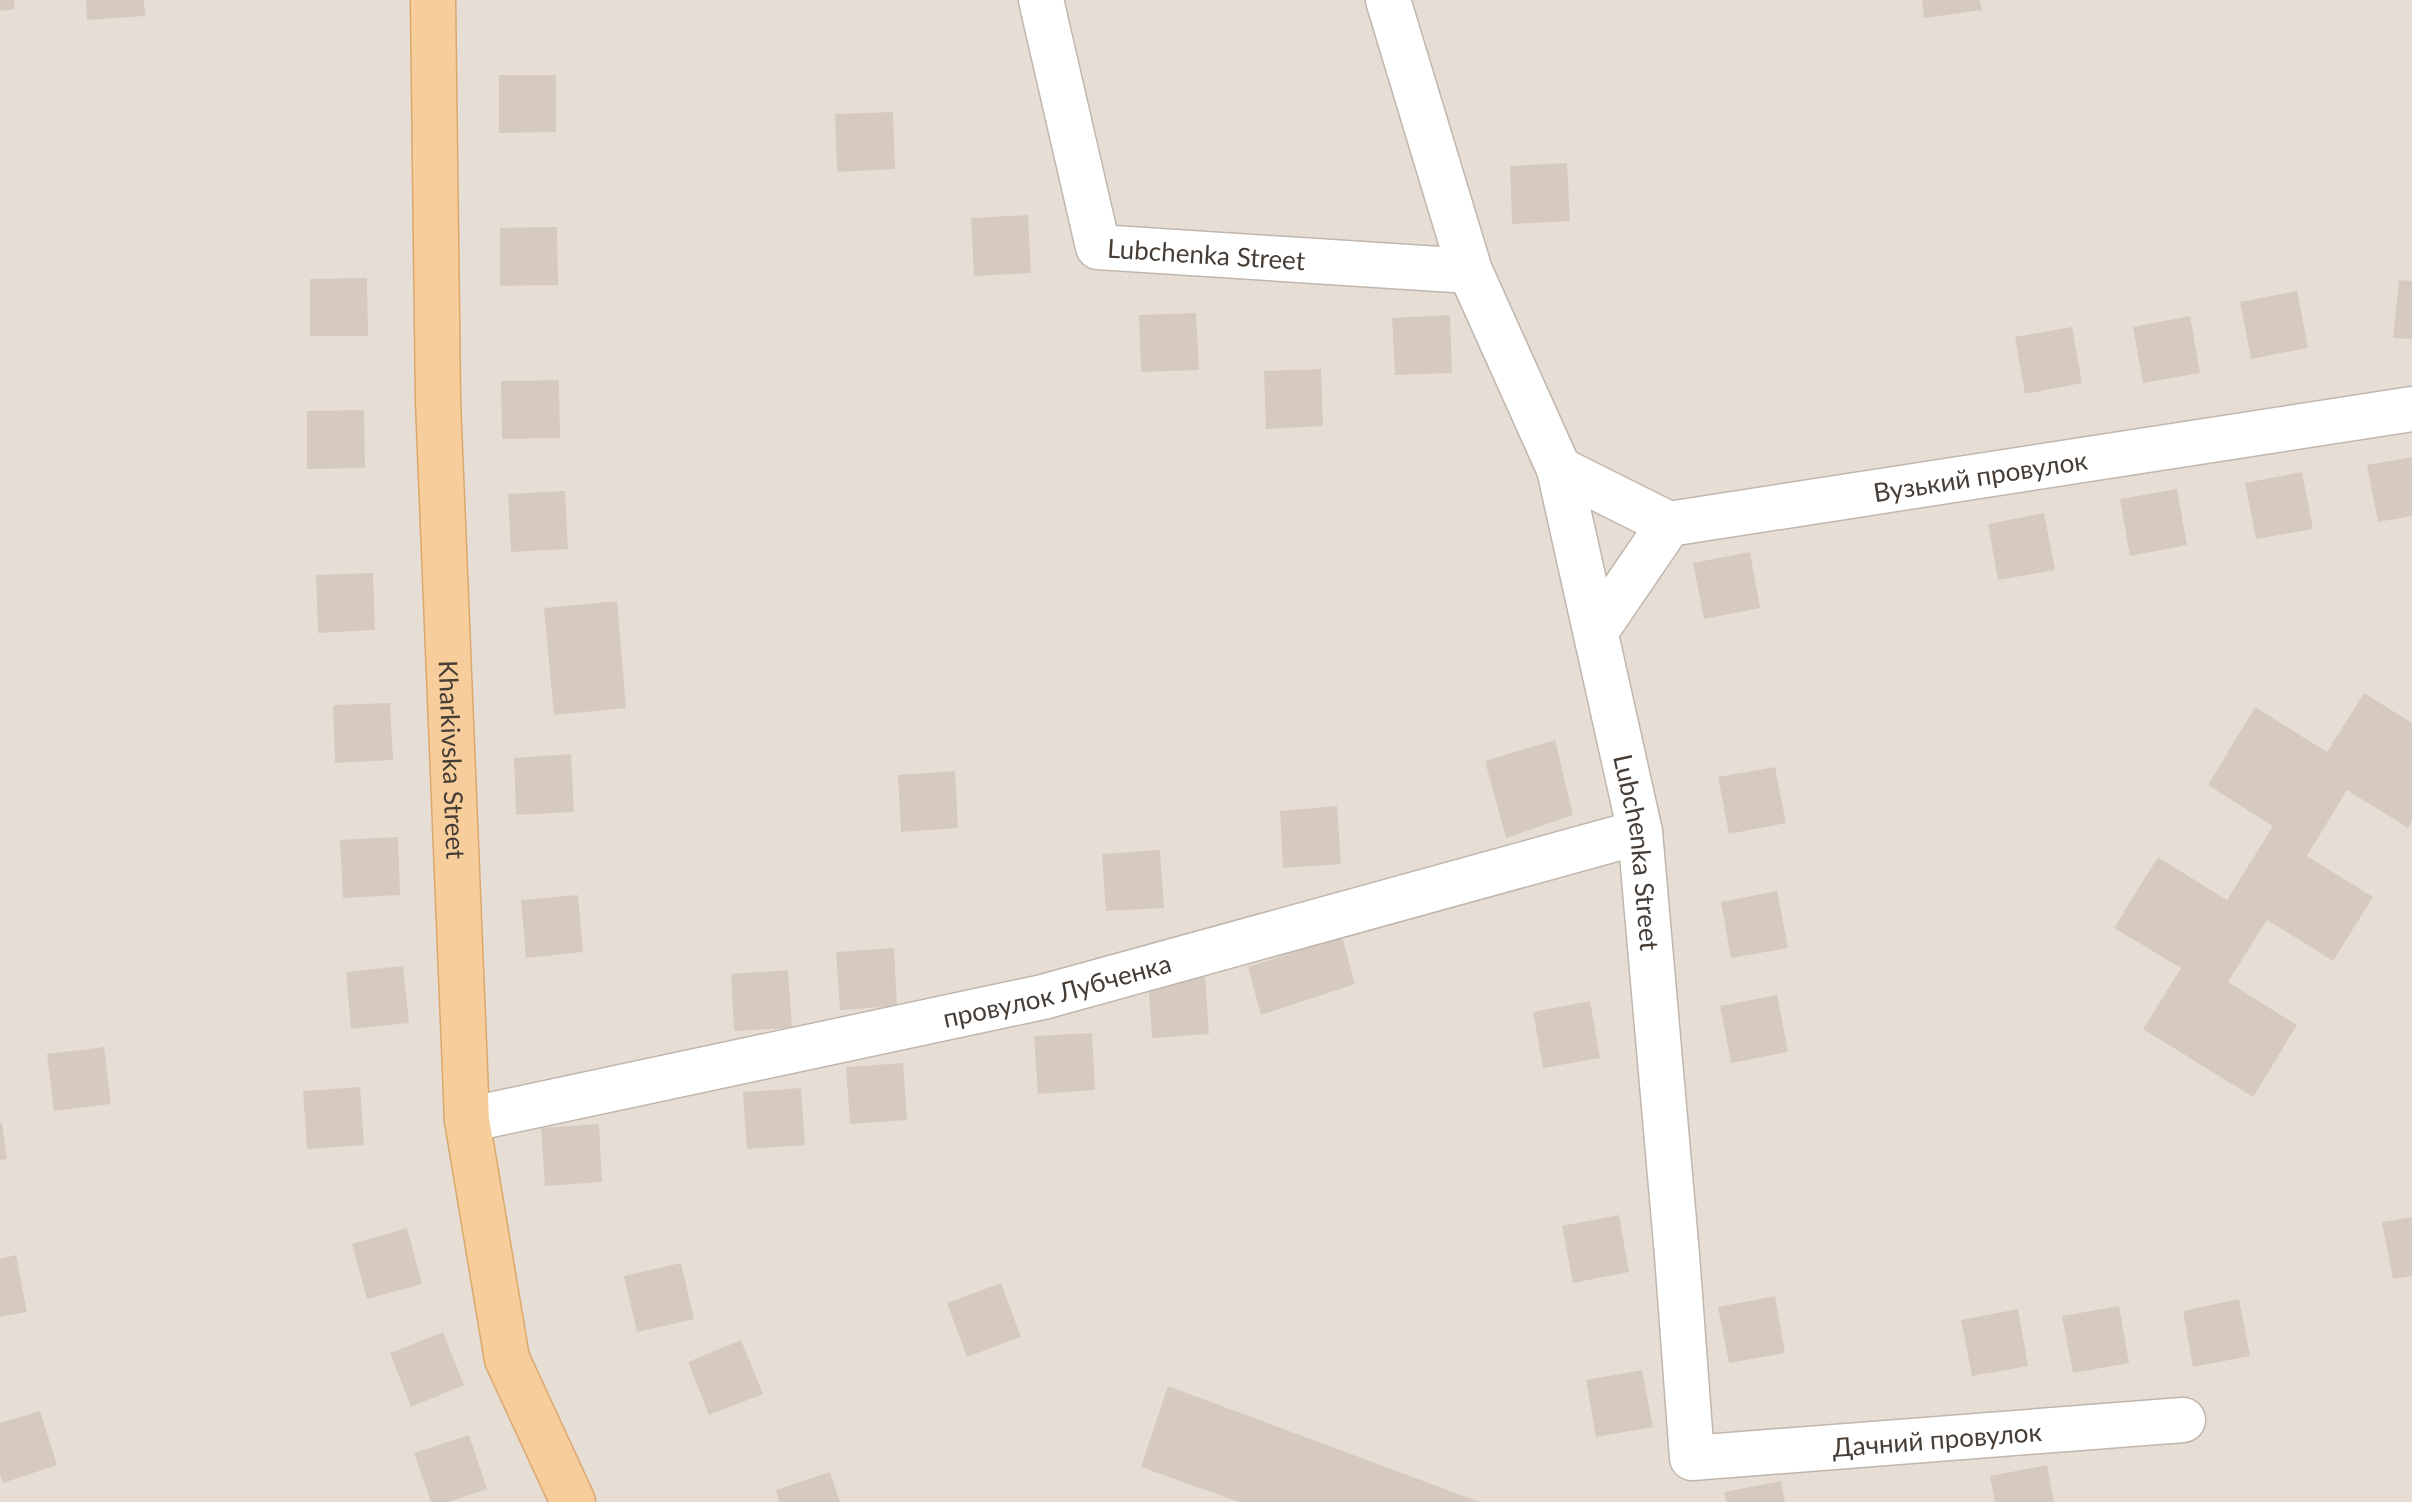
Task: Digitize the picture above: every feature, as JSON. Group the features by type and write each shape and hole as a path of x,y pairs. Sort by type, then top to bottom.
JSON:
{"main road":[{"name":"Kharkivska Street","path":"433,0 438,401 467,1120 507,1359 573,1502"}],"street":[{"name":"Lubchenka Street","path":"1041,0 1098,247 1470,271"},
{"name":"Lubchenka Street","path":"1388,0 1470,271 1559,469 1640,832 1692,1458"},
{"name":"Вузький провулок","path":"1669,524 2412,409"},
{"path":"1559,469 1669,524 1596,631"},
{"name":"провулок Лубченка","path":"467,1120 1043,997 1640,832"},
{"name":"Дачний провулок","path":"1692,1458 2183,1420"}],"shaded area":[{"path":"0,0 2412,0 2412,1502 0,1502"}],"building":[{"path":"0,0 14,0 15,9 0,11"},
{"path":"86,0 144,0 145,16 87,20"},
{"path":"1922,0 1980,0 1982,10 1924,18"},
{"path":"499,75 556,75 556,132 499,133"},
{"path":"893,112 895,169 837,172 835,114"},
{"path":"1567,163 1570,221 1512,224 1510,166"},
{"path":"1028,215 1031,273 974,276 971,218"},
{"path":"557,227 558,285 500,286 500,228"},
{"path":"367,278 368,336 310,336 310,279"},
{"path":"2399,280 2412,281 2412,339 2393,338"},
{"path":"2297,291 2308,348 2251,359 2240,302"},
{"path":"1196,313 1199,370 1141,372 1139,315"},
{"path":"1450,315 1452,373 1395,375 1392,318"},
{"path":"2190,316 2200,373 2143,383 2133,327"},
{"path":"2072,327 2082,383 2025,394 2015,337"},
{"path":"1321,369 1323,426 1266,429 1264,371"},
{"path":"559,380 560,438 502,439 501,381"},
{"path":"364,410 365,468 307,469 307,411"},
{"path":"2412,457 2412,516 2378,522 2367,465"},
{"path":"2302,472 2313,529 2256,539 2245,483"},
{"path":"2177,489 2187,545 2130,556 2120,499"},
{"path":"565,491 568,549 511,552 508,494"},
{"path":"2044,513 2055,570 1998,580 1988,524"},
{"path":"1750,552 1760,608 1704,619 1693,563"},
{"path":"373,573 375,630 318,633 316,575"},
{"path":"617,601 626,708 554,715 544,608"},
{"path":"2364,693 2412,723 2412,821 2408,828 2347,790 2307,856 2373,897 2333,961 2267,920 2228,982 2297,1025 2253,1097 2143,1029 2181,968 2114,928 2158,857 2227,900 2273,826 2208,785 2255,707 2327,752"},
{"path":"390,703 393,760 335,763 333,705"},
{"path":"1555,740 1573,815 1506,838 1485,761"},
{"path":"571,754 574,812 516,815 514,758"},
{"path":"1775,767 1786,823 1729,834 1718,777"},
{"path":"955,771 958,828 901,832 898,775"},
{"path":"1337,806 1341,864 1283,868 1280,811"},
{"path":"398,837 400,895 343,898 340,840"},
{"path":"1160,850 1164,908 1106,911 1102,854"},
{"path":"1777,891 1788,948 1731,958 1721,902"},
{"path":"578,895 583,952 526,958 521,900"},
{"path":"1342,937 1355,984 1261,1015 1248,967"},
{"path":"894,948 897,1006 840,1010 836,952"},
{"path":"403,966 409,1023 351,1029 346,972"},
{"path":"788,970 792,1028 734,1031 731,974"},
{"path":"1205,977 1209,1034 1152,1038 1148,980"},
{"path":"1777,995 1788,1052 1731,1063 1720,1006"},
{"path":"1590,1001 1600,1058 1543,1068 1533,1012"},
{"path":"1092,1033 1095,1090 1038,1094 1034,1036"},
{"path":"104,1047 111,1104 54,1111 47,1054"},
{"path":"903,1063 907,1120 850,1124 846,1067"},
{"path":"360,1087 364,1145 307,1149 303,1091"},
{"path":"801,1088 805,1145 747,1149 743,1092"},
{"path":"0,1123 7,1159 0,1160"},
{"path":"599,1124 602,1182 545,1186 541,1128"},
{"path":"1619,1215 1629,1272 1573,1283 1562,1226"},
{"path":"2412,1217 2412,1276 2393,1279 2382,1222"},
{"path":"407,1228 422,1284 367,1299 352,1244"},
{"path":"16,1255 27,1312 0,1317 0,1259"},
{"path":"681,1263 694,1319 637,1332 624,1276"},
{"path":"1001,1283 1021,1337 967,1357 947,1303"},
{"path":"1775,1296 1785,1353 1729,1363 1718,1307"},
{"path":"2239,1299 2250,1356 2193,1367 2183,1311"},
{"path":"2119,1306 2129,1363 2073,1373 2062,1316"},
{"path":"2018,1309 2028,1366 1972,1376 1961,1320"},
{"path":"443,1332 464,1385 411,1407 390,1353"},
{"path":"741,1340 763,1394 709,1415 688,1362"},
{"path":"1642,1370 1653,1427 1596,1437 1586,1380"},
{"path":"1168,1386 1480,1502 1239,1502 1141,1467"},
{"path":"40,1411 57,1465 3,1483 0,1475 0,1423"},
{"path":"469,1435 487,1489 449,1502 431,1502 414,1453"},
{"path":"2047,1465 2054,1502 1995,1502 1990,1476"},
{"path":"830,1472 840,1502 779,1502 776,1490"},
{"path":"1781,1481 1785,1502 1726,1502 1724,1492"}]}
